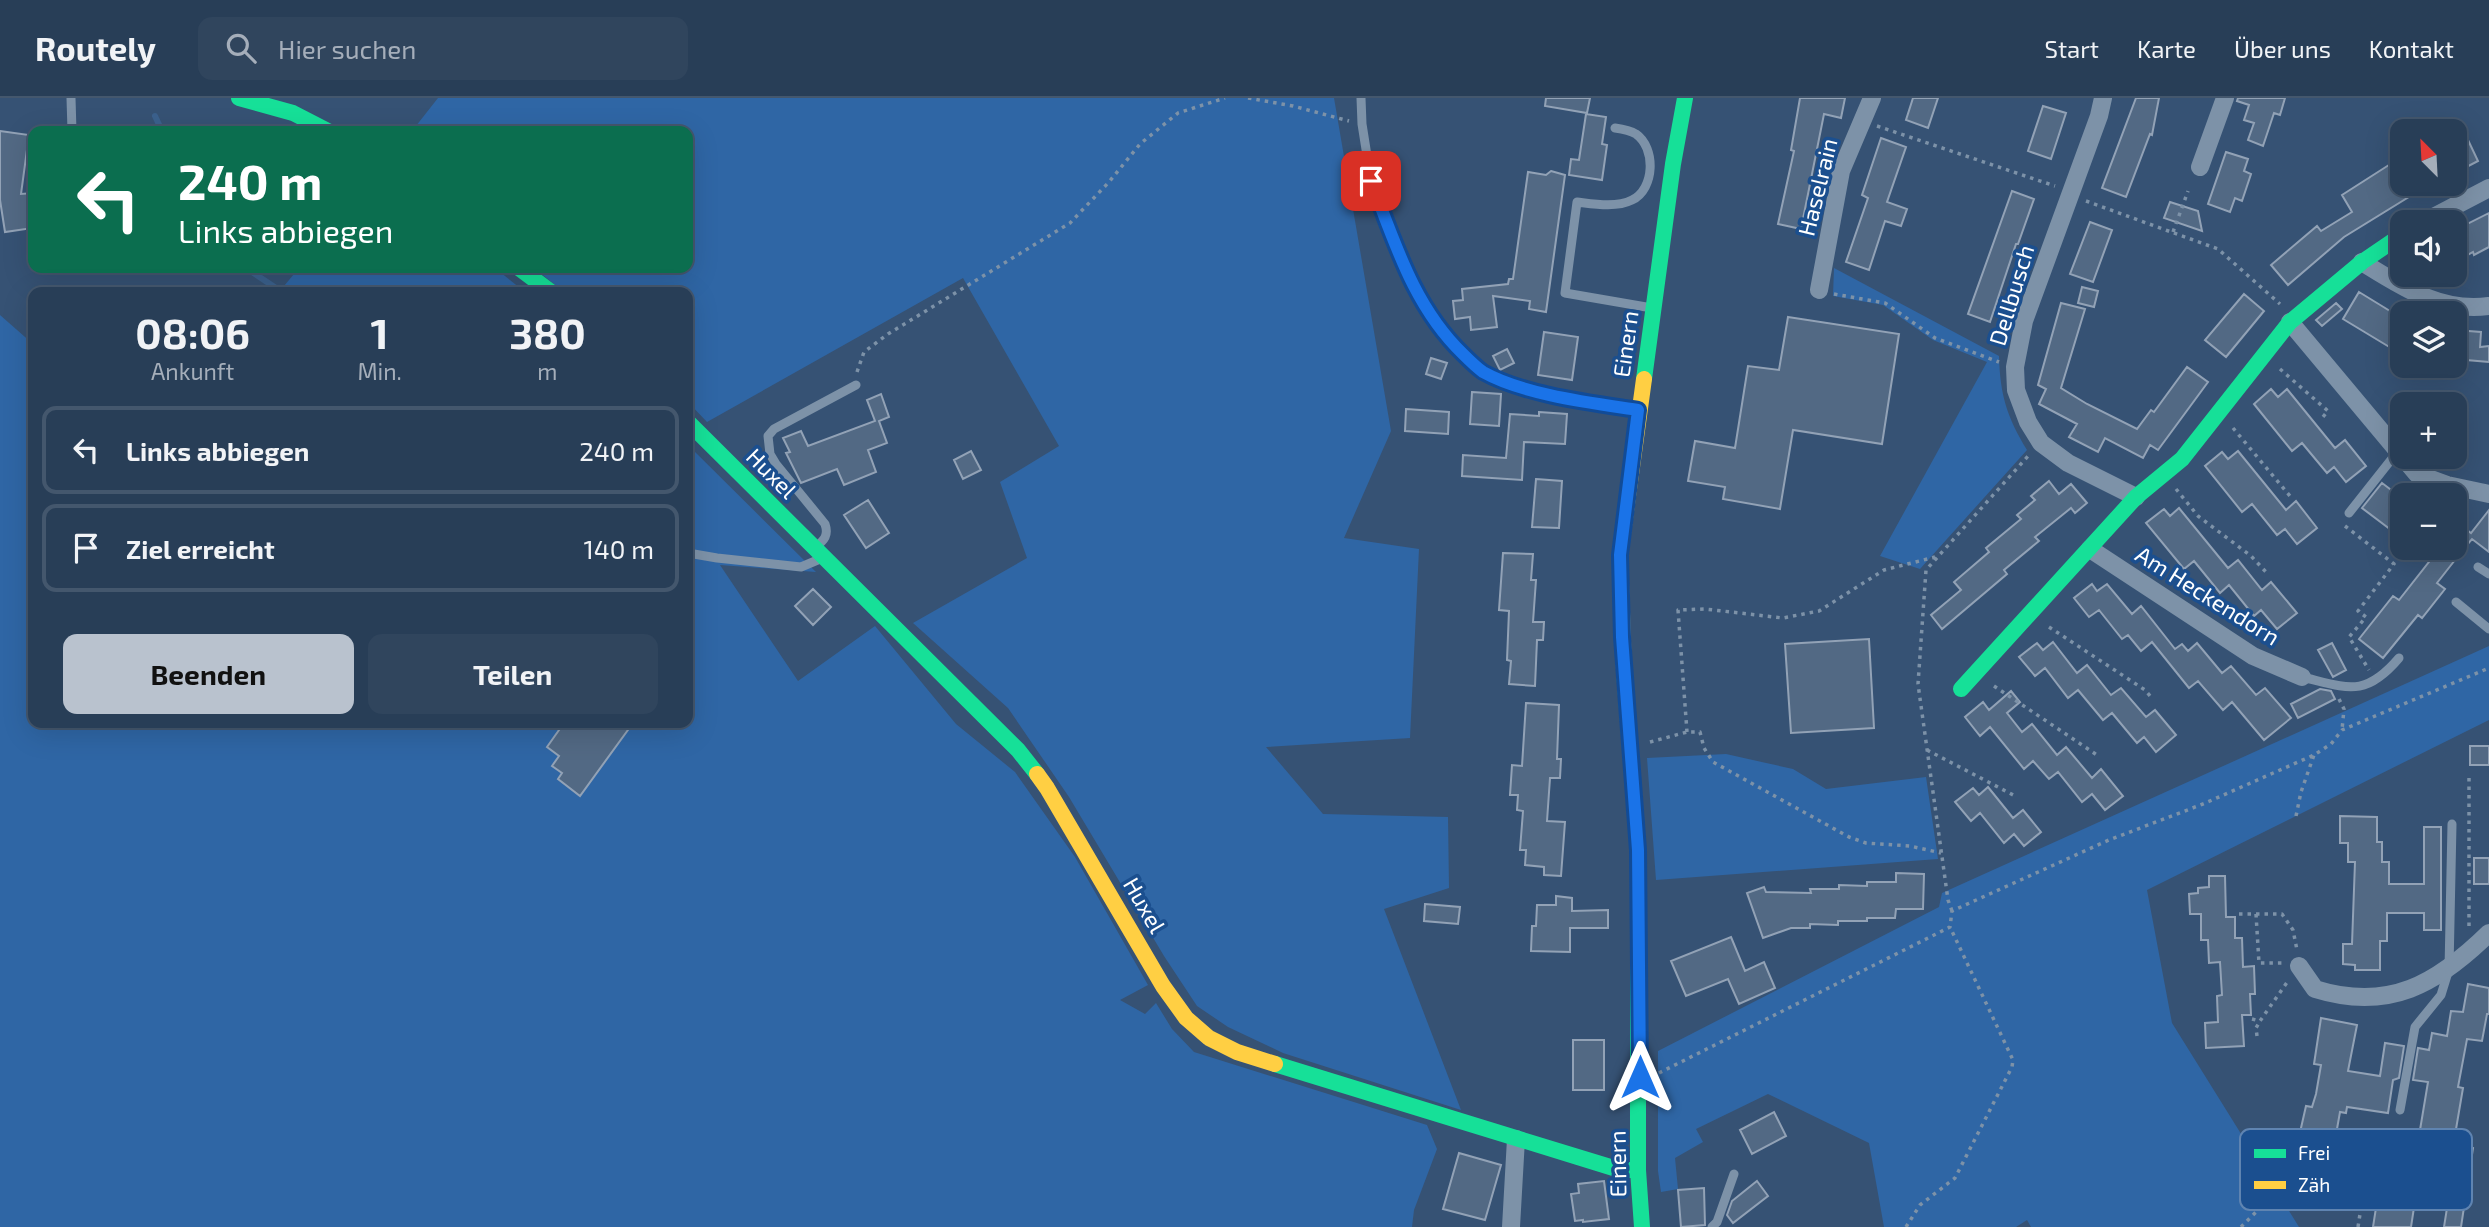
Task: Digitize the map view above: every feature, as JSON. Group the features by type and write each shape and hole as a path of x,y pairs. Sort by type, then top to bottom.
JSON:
{"street":[{"path":"239,98 293,113 318,126"},
{"name":"Einern","path":"1642,1227 1638,1170 1640,1077 1632,891 1638,850 1622,637 1620,555 1638,410 1685,98"},
{"name":"Haselrain","path":"1819,290 1841,172 1872,98"},
{"name":"Dellbusch","path":"2104,98 2079,196 2024,321 2015,367 2016,390 2028,422 2041,443 2068,463 2136,496"},
{"path":"2200,167 2225,98"},
{"path":"2447,210 2489,188"},
{"path":"1961,689 2031,615 2136,496 2182,458 2262,354 2292,320 2362,261 2390,243"},
{"path":"2362,261 2405,289 2432,301 2462,307 2489,306"},
{"path":"526,273 544,287"},
{"path":"2292,320 2390,441"},
{"name":"Huxel","path":"693,427 1018,750 1047,788 1163,986 1186,1018 1209,1038 1237,1052 1516,1139 1620,1170 1638,1170"},
{"path":"2413,469 2429,480 2489,494"},
{"name":"Am Heckendorn","path":"2090,549 2253,656 2302,677"},
{"path":"2300,966 2315,989 2358,998 2392,995 2421,986 2449,969 2489,933"},
{"path":"1511,1227 1516,1139"}],"lane":[{"path":"71,98 72,126"},
{"path":"1361,98 1362,124 1371,181 1410,282 1431,318 1455,346 1482,371 1525,389 1638,410"},
{"path":"1615,128 1635,133 1646,145 1651,169 1646,186 1633,200 1607,205 1577,202 1565,293 1653,309"},
{"path":"693,553 801,567 818,554 828,531 776,464 770,454 768,436 774,429 856,384"},
{"path":"2349,513 2390,461"},
{"path":"2478,567 2489,574"},
{"path":"2456,602 2489,629"},
{"path":"2302,677 2344,687 2367,685 2383,677 2399,658"},
{"path":"2400,1110 2415,1027 2441,995 2449,969 2452,824"},
{"path":"1712,1227 1717,1222 1734,1174"}],"path":[{"path":"856,384 864,352 1070,223 1140,144 1178,113 1225,98"},
{"path":"1248,98 1293,106 1362,124"},
{"path":"1862,121 2079,196 2218,249 2292,320"},
{"path":"2173,232 2188,191"},
{"path":"1819,290 1885,303 1935,338 2015,367"},
{"path":"2262,354 2328,411 2322,418"},
{"path":"2218,411 2290,496"},
{"path":"1906,1227 1920,1205 1955,1178 2012,1067 2013,1060 1950,927 1952,911 1941,853 1919,684 1926,570 2041,443"},
{"path":"2163,474 2198,516 2251,556 2266,572"},
{"path":"2349,513 2342,523 2394,564 2358,611 2366,617 2349,637 2376,680"},
{"path":"1687,732 1678,610 1705,609 1783,618 1819,611 1884,570 1937,557"},
{"path":"2031,615 2145,690 2151,697"},
{"path":"1952,911 2109,840 2203,804 2314,755 2331,744 2342,730 2489,668"},
{"path":"1975,673 2097,755"},
{"path":"2331,684 2344,709 2342,730"},
{"path":"1642,745 1687,732 1700,732 1704,748 1713,762 1849,837 1866,843 1910,846 1941,853"},
{"path":"1927,750 2017,797"},
{"path":"2297,816 2301,792 2314,755"},
{"path":"2469,776 2469,953"},
{"path":"2239,914 2282,914 2294,930 2300,966 2260,1021 2256,1028 2257,1036"},
{"path":"2256,914 2259,963 2294,963 2300,966"},
{"path":"1640,1077 1651,1076 1664,1070 1950,927"},
{"path":"2252,1019 2260,1021"},
{"path":"2241,1227 2258,1210"}],"shaded area":[{"path":"438,98 1334,98 1391,431 1344,538 1419,549 1410,738 1266,747 1323,814 1448,817 1449,888 1384,909 1461,1110 1283,1053 1228,1027 1197,1006 1069,797 1008,708 913,623 1027,558 1000,482 1059,446 963,278 707,422 693,407 693,287 558,287 540,273 693,273 693,126 416,126"},
{"path":"1834,268 1999,356 2006,405 2027,450 1920,569 1880,556 1987,362 1933,340 1883,305 1833,296"},
{"path":"295,273 501,273 519,287 283,287"},
{"path":"0,315 28,340 28,728 693,728 693,450 816,572 720,565 798,681 875,626 956,724 1015,772 1075,857 1148,985 1120,1000 1145,1014 1156,1003 1172,1029 1194,1052 1427,1125 1437,1149 1414,1210 1412,1227 0,1227"},
{"path":"2489,646 2489,720 2147,890 2172,1023 2240,1132 2240,1210 2288,1210 2299,1227 2031,1227 2027,1220 2016,1227 1884,1227 1869,1143 1768,1094 1696,1129 1703,1142 1675,1158 1678,1189 1661,1192 1658,1171 1658,1051 1939,907 1942,893"},
{"path":"1726,754 1793,769 1826,789 1926,777 1938,859 1656,880 1647,758"}],"building":[{"path":"1546,98 1590,98 1587,113 1545,106"},
{"path":"1800,98 1845,98 1841,118 1824,114 1801,229 1778,224 1794,151 1791,150"},
{"path":"1913,98 1938,98 1928,128 1906,120"},
{"path":"2136,98 2159,98 2152,135 2150,134 2126,197 2102,188"},
{"path":"2238,98 2285,98 2280,115 2274,113 2263,146 2248,140 2254,123 2244,120 2249,105 2237,101"},
{"path":"2043,106 2066,113 2051,159 2028,151"},
{"path":"1586,114 1606,117 1602,144 1607,145 1602,180 1569,175 1571,159 1579,160"},
{"path":"0,131 28,135 21,194 28,193 28,229 5,232 0,200"},
{"path":"1881,138 1906,147 1887,202 1907,209 1901,226 1885,221 1869,270 1846,262 1868,198 1862,195"},
{"path":"2468,140 2478,161 2468,166"},
{"path":"2226,152 2248,159 2244,171 2251,174 2242,201 2235,198 2230,212 2208,204"},
{"path":"2390,164 2390,196 2410,196 2344,237 2288,285 2271,265 2317,226 2321,231 2352,212 2342,195"},
{"path":"1551,171 1565,175 1546,312 1529,309 1530,301 1493,296 1497,327 1471,330 1470,317 1455,319 1453,301 1463,300 1462,289 1508,284 1509,279 1513,279 1528,172 1546,175"},
{"path":"2012,191 2034,199 1990,322 1968,314"},
{"path":"2170,202 2198,211 2202,231 2164,218"},
{"path":"2489,213 2489,247 2474,255 2473,252 2467,255 2467,224"},
{"path":"2090,222 2112,230 2093,282 2070,274"},
{"path":"2082,287 2098,291 2094,307 2078,303"},
{"path":"2359,292 2390,311 2390,347 2343,319"},
{"path":"2244,294 2264,311 2226,357 2205,340"},
{"path":"2061,303 2085,309 2061,388 2087,404 2137,429 2151,410 2154,412 2187,367 2208,382 2158,450 2150,445 2143,458 2105,438 2098,452 2069,437 2077,424 2039,404 2046,389 2038,385"},
{"path":"2336,303 2342,309 2322,326 2316,320"},
{"path":"1788,317 1899,334 1882,444 1793,430 1780,509 1723,499 1725,487 1688,481 1695,441 1735,448 1748,366 1779,370"},
{"path":"2467,331 2481,332 2480,347 2489,346 2489,362 2467,360"},
{"path":"1544,332 1578,337 1572,380 1538,375"},
{"path":"1507,349 1514,363 1500,370 1493,356"},
{"path":"1431,358 1447,363 1441,379 1426,374"},
{"path":"2271,389 2278,397 2287,389 2335,448 2345,440 2366,466 2346,482 2334,467 2327,473 2302,443 2292,451 2254,404"},
{"path":"1472,392 1501,394 1499,426 1470,424"},
{"path":"881,394 889,417 879,421 887,443 868,450 876,472 844,485 837,469 801,483 786,453 790,452 783,438 801,431 808,446 875,421 867,400"},
{"path":"1406,409 1449,412 1448,434 1405,431"},
{"path":"1539,412 1567,414 1565,444 1524,442 1522,480 1462,476 1463,455 1506,458 1510,414 1539,416"},
{"path":"971,451 981,470 963,479 954,460"},
{"path":"2238,451 2286,510 2296,501 2317,528 2297,544 2285,529 2277,535 2252,504 2242,512 2205,466 2222,452 2228,459"},
{"path":"1536,479 1562,481 1559,528 1532,527"},
{"path":"2049,481 2059,494 2071,484 2087,503 2075,513 2071,508 2035,537 2039,541 2004,570 2007,574 1942,629 1931,615 1961,590 1954,582 1989,552 1986,548 2021,519 2017,515 2035,500 2031,496"},
{"path":"2382,483 2390,489 2390,529 2362,508"},
{"path":"868,500 889,533 866,548 844,515"},
{"path":"2179,508 2228,568 2238,560 2262,590 2271,582 2297,613 2277,629 2261,610 2254,616 2229,585 2220,593 2194,561 2184,569 2146,523 2164,509 2170,516"},
{"path":"2489,510 2489,552 2472,539 2467,545 2467,530 2471,533"},
{"path":"1503,553 1533,554 1531,580 1536,580 1533,622 1544,622 1543,640 1537,640 1535,686 1509,684 1509,611 1499,610"},
{"path":"2431,560 2455,560 2437,583 2445,589 2422,618 2418,615 2383,658 2359,639 2393,596 2399,600"},
{"path":"2092,584 2097,591 2107,584 2132,614 2141,606 2175,649 2182,644 2188,651 2197,643 2222,673 2231,666 2256,695 2265,688 2291,718 2264,740 2232,702 2223,710 2198,681 2189,688 2152,642 2141,651 2128,635 2122,639 2099,610 2089,617 2074,598"},
{"path":"813,589 831,607 813,625 795,606"},
{"path":"1869,639 1874,728 1791,733 1785,644"},
{"path":"2053,642 2077,673 2087,665 2111,695 2121,688 2146,717 2155,710 2176,735 2156,752 2144,737 2137,743 2112,713 2103,720 2078,690 2068,698 2045,668 2035,676 2019,657 2037,643 2043,650"},
{"path":"2332,643 2346,670 2333,677 2318,650"},
{"path":"2320,689 2331,691 2335,699 2298,718 2291,704"},
{"path":"2011,691 2020,702 2007,713 2022,732 2032,724 2057,755 2066,747 2092,778 2101,769 2123,796 2105,810 2092,794 2082,802 2058,772 2049,779 2033,761 2024,769 1990,727 1980,736 1965,717 1983,702 1989,710"},
{"path":"1526,703 1559,705 1557,759 1561,759 1560,778 1550,778 1547,821 1565,822 1561,876 1544,875 1544,867 1525,865 1526,850 1520,850 1523,811 1517,810 1518,795 1510,795 1512,765 1522,766"},
{"path":"560,728 629,728 580,796 558,779 562,773 552,766 559,756 547,747"},
{"path":"2470,746 2489,746 2489,765 2470,765"},
{"path":"1988,787 2013,818 2023,810 2041,832 2024,846 2014,834 2004,843 1980,813 1971,821 1955,802 1973,788 1979,795"},
{"path":"2340,816 2377,817 2377,842 2382,842 2382,862 2389,862 2389,884 2424,884 2424,827 2441,827 2441,930 2424,930 2424,913 2387,913 2387,941 2380,941 2380,970 2355,970 2355,965 2343,964 2343,944 2352,944 2355,862 2348,862 2348,843 2340,843"},
{"path":"2474,858 2489,858 2489,884 2474,884"},
{"path":"1896,873 1924,874 1923,909 1896,909 1895,918 1838,921 1838,925 1810,924 1810,928 1791,928 1763,938 1747,893 1764,887 1766,892 1811,893 1810,889 1839,889 1839,885 1867,886 1867,882 1896,882"},
{"path":"2209,876 2225,876 2226,917 2235,917 2235,938 2242,938 2243,967 2254,966 2255,994 2250,994 2251,1015 2242,1015 2244,1046 2206,1048 2205,1023 2218,1022 2217,996 2222,995 2220,962 2209,963 2208,940 2201,940 2201,914 2190,914 2189,894 2198,893 2198,888 2209,887"},
{"path":"1556,896 1572,898 1572,911 1608,910 1608,928 1570,928 1570,952 1531,951 1532,926 1536,926 1537,905 1556,905"},
{"path":"1425,904 1460,907 1458,924 1424,921"},
{"path":"1731,937 1745,971 1764,962 1775,988 1739,1004 1728,979 1686,996 1671,961"},
{"path":"2468,984 2489,988 2489,1014 2482,1041 2467,1039 2458,1087 2463,1088 2456,1129 2420,1129 2428,1082 2413,1080 2418,1048 2429,1050 2432,1033 2447,1036 2451,1011 2463,1012"},
{"path":"2321,1018 2357,1025 2348,1071 2380,1076 2385,1043 2404,1046 2399,1078 2393,1080 2388,1113 2347,1107 2346,1113 2340,1112 2337,1129 2301,1129 2306,1106 2312,1107 2316,1094 2321,1065 2314,1064"},
{"path":"1573,1040 1604,1040 1604,1090 1573,1090"},
{"path":"1774,1112 1786,1136 1752,1154 1740,1130"},
{"path":"1459,1153 1501,1165 1485,1220 1443,1209"},
{"path":"1604,1181 1609,1219 1575,1221 1571,1194 1579,1193 1578,1184"},
{"path":"1757,1181 1768,1196 1733,1223 1727,1215 1732,1201"},
{"path":"1704,1188 1705,1225 1681,1227 1678,1190"},
{"path":"2376,1210 2414,1210 2411,1227 2373,1227"},
{"path":"2447,1210 2464,1210 2461,1227 2444,1227"}],"waterway":[{"path":"155,116 160,126"},
{"path":"254,273 274,287"}],"traffic: fast":[{"path":"239,98 293,113 318,126"},
{"path":"1644,379 1673,164 1685,98"},
{"path":"1961,689 2136,497 2182,459 2290,322 2362,262 2390,243"},
{"path":"526,273 544,287"},
{"path":"693,427 1018,750 1037,774"},
{"path":"1624,670 1638,850 1638,1170 1642,1227"},
{"path":"1275,1064 1620,1170 1638,1170"}],"traffic: slow":[{"path":"1624,670 1620,555 1644,379"},
{"path":"1037,774 1163,986 1186,1018 1209,1038 1237,1052 1275,1064"}],"route":[{"path":"1371,181 1410,282 1431,318 1455,346 1482,371 1525,389 1638,410 1620,555 1622,637 1638,850 1640,1077"}]}
